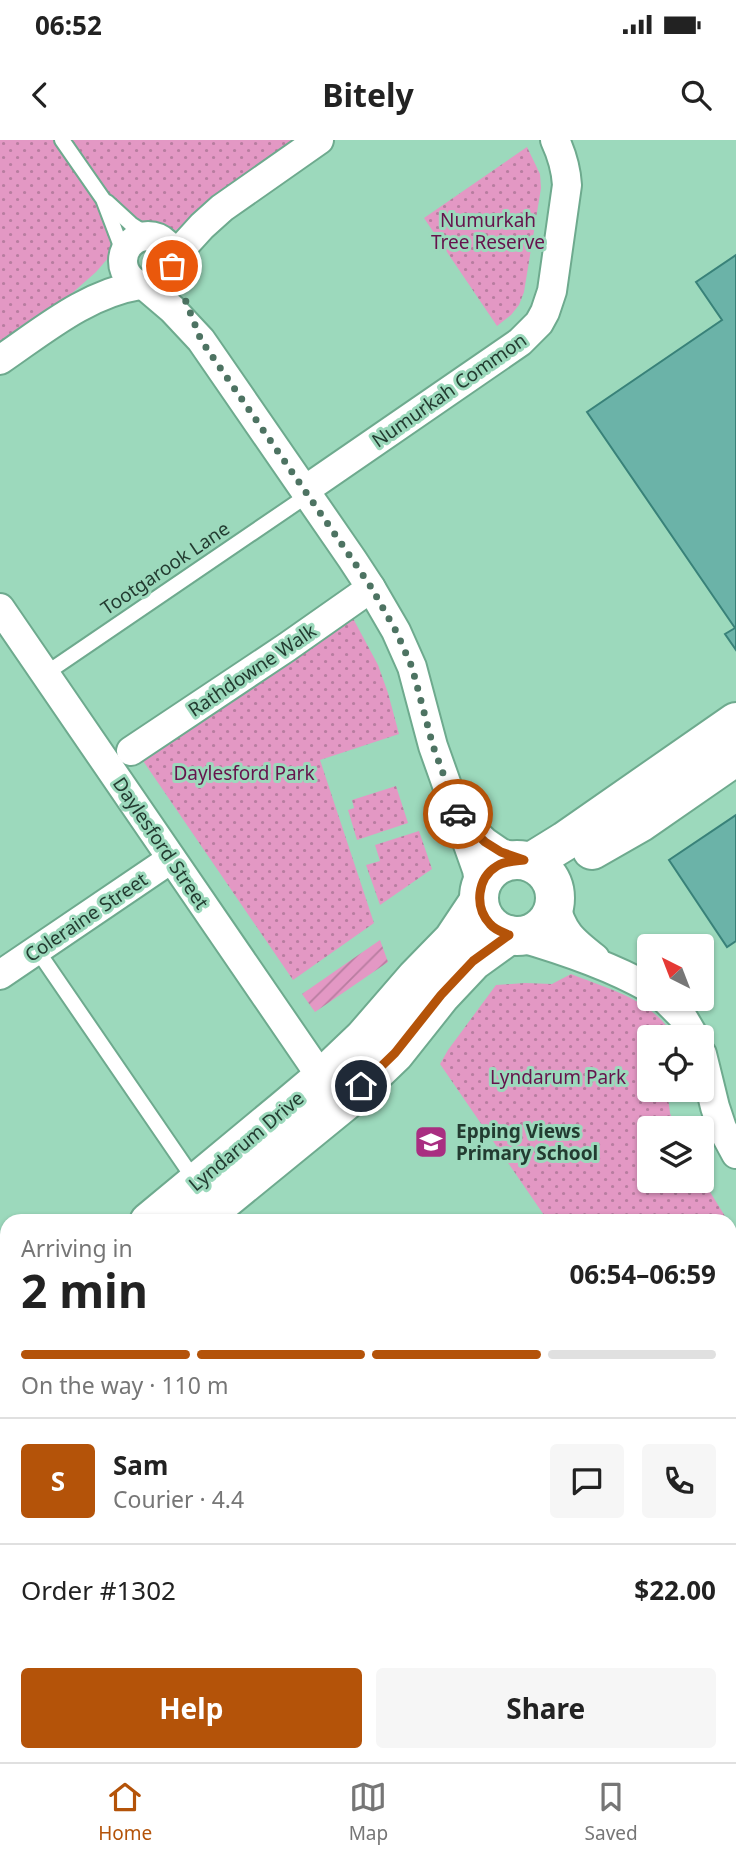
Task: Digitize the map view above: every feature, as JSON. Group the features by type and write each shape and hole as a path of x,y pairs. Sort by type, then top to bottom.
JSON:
{"street":[{"path":"163,251 202,226 222,208 320,140"},
{"name":"Numurkah Common","path":"306,493 520,342 540,323 552,291 567,185 561,152 555,140"},
{"path":"0,360 68,313 99,287 123,257 128,246 142,237 163,251 201,340"},
{"path":"68,313 121,288 159,284 169,273 163,251"},
{"path":"123,257 127,276 172,309 201,340 371,587 396,631 412,667 433,746 477,870 482,913 489,923 498,931 541,943 637,982"},
{"name":"Rathdowne Walk","path":"131,751 371,587"},
{"name":"Daylesford Street","path":"0,608 322,1078"},
{"path":"541,879 565,841 736,722"},
{"path":"541,879 641,822 736,756"},
{"path":"460,818 485,842 541,879 560,923 575,942 608,969"},
{"name":"Coleraine Street","path":"0,975 171,859"},
{"path":"480,895 486,876 496,866 510,861 541,879 551,916 542,927 529,934 512,935"},
{"name":"Lyndarum Drive","path":"158,1214 322,1078 364,1038 453,940 480,895"},
{"name":"Lyndarum Drive","path":"207,1214 344,1102 395,1053 441,995 473,961 512,935"},
{"path":"714,1080 725,1104 722,1128 736,1154"}],"lane":[{"path":"62,140 103,199 163,251"},
{"path":"103,199 123,257"},
{"name":"Tootgarook Lane","path":"45,674 306,493"},
{"path":"37,950 196,1182"}],"green space":[{"path":"0,140 299,140 165,238 146,232 109,257 96,272 0,357"},
{"name":"Numurkah Tree Reserve","path":"527,147 540,174 541,188 524,292 519,305 497,326 424,218"},
{"name":"Daylesford Park","path":"348,609 378,665 399,734 320,760 374,923 293,980 137,752"},
{"path":"396,786 408,823 357,840 348,810 354,808 352,800"},
{"path":"419,831 432,869 380,905 366,865 380,861 375,845"},
{"path":"380,940 388,962 315,1012 302,994"},
{"name":"Lyndarum Park","path":"571,974 629,997 637,1002 637,1012 652,1012 666,1025 637,1025 637,1102 669,1102 671,1116 637,1116 637,1193 711,1193 724,1214 543,1214 440,1064 496,985 552,984"}],"building":[{"path":"736,255 736,650 725,634 735,628 587,412 722,320 696,282"},
{"path":"736,815 736,941 727,947 669,860"}],"way so far":[{"path":"172,266 201,340 371,587 396,631 412,667 433,746 458,814"}],"place":[{"name":"Epping Views Primary School","path":"431,1142"}],"route":[{"path":"361,1086 395,1053 441,995 473,961 509,935 498,931 482,913 480,889 486,876 496,866 524,860 501,852 485,842 458,814"}]}
